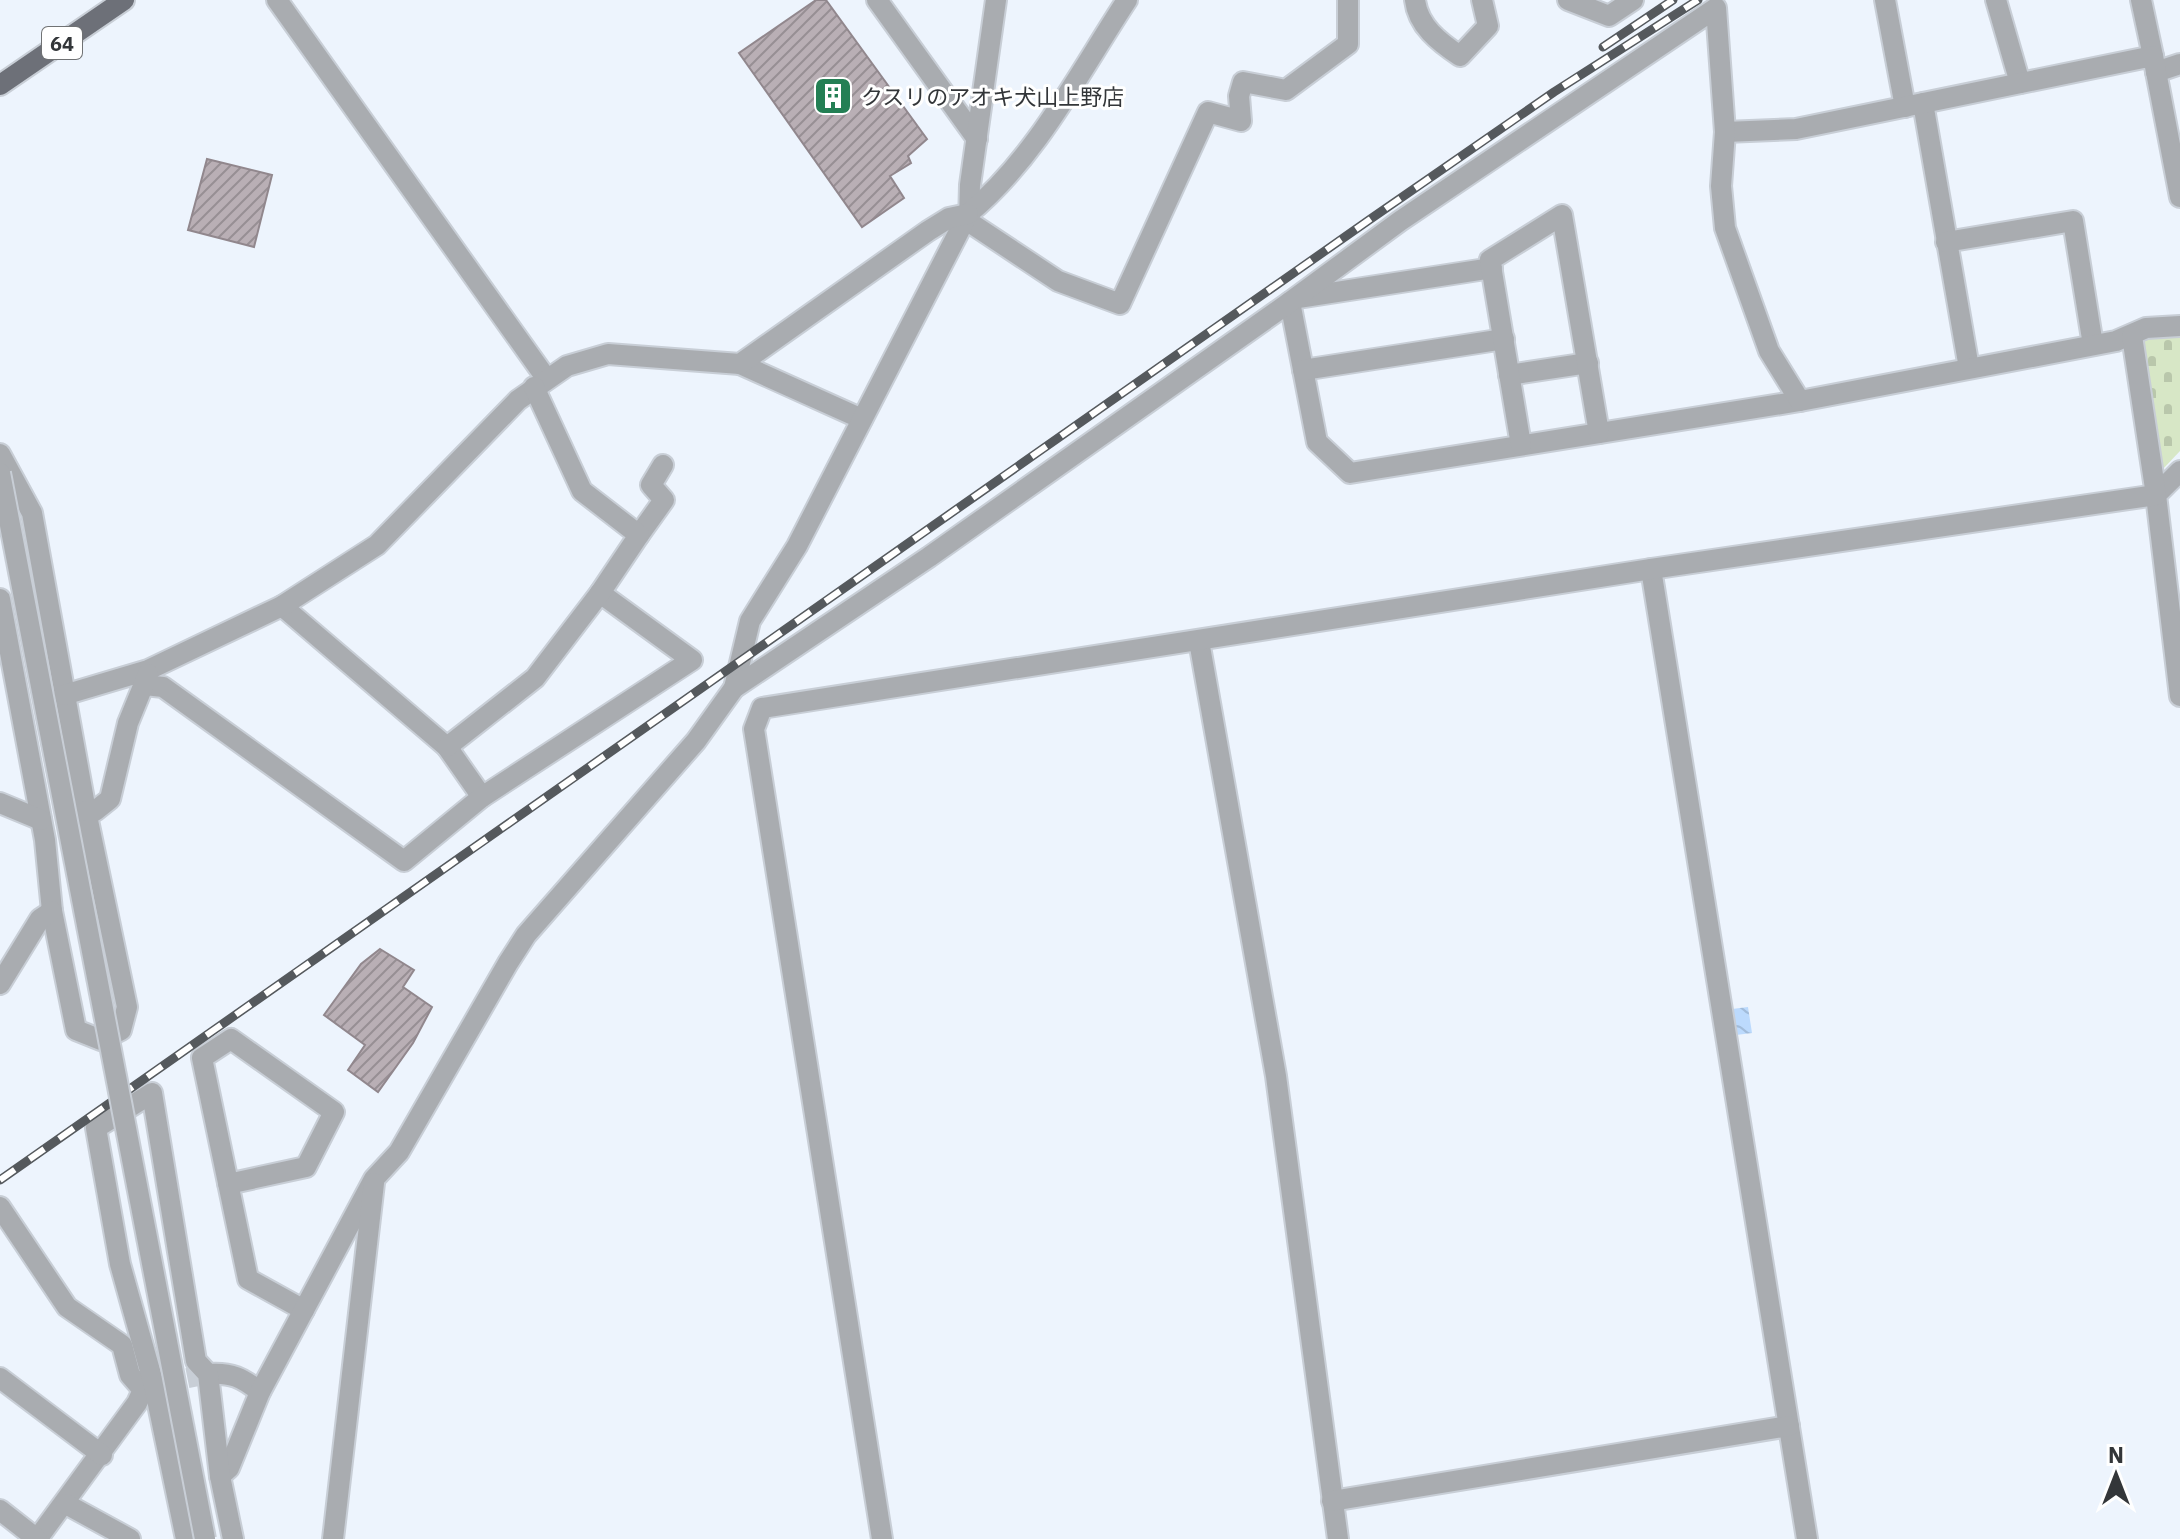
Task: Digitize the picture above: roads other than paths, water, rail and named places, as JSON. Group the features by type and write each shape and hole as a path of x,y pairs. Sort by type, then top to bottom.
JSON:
{"main road":[{"name":"64","path":"0,85 124,0"}],"street":[{"path":"277,0 540,383 582,491 639,535"},
{"path":"877,0 977,139"},
{"path":"996,0 969,222 1058,281 1120,304 1208,112 1241,121 1239,96 1243,82 1286,90 1348,44 1348,0"},
{"path":"734,688 750,621 797,546 968,214 992,195 1031,148 1127,0"},
{"path":"1415,0 1417,15 1440,43 1460,56 1488,26 1482,0"},
{"path":"1568,0 1609,16 1633,0"},
{"path":"1885,0 1914,105 1946,242 1969,368"},
{"path":"1996,0 2020,83"},
{"path":"2141,0 2180,197"},
{"path":"220,1476 229,1468 260,1392 374,1179 399,1152 452,1056 526,935 696,741 734,688 929,557 1292,301 1400,221 1716,8 1725,132 1721,186 1725,228 1769,351 1800,401"},
{"path":"1725,132 1796,129 2020,83 2154,64 2180,64"},
{"path":"740,364 928,231 949,218 968,214"},
{"path":"1521,445 1490,260 1562,215 1599,433"},
{"path":"1946,242 2073,221 2093,345"},
{"path":"1292,301 1492,268"},
{"path":"1292,301 1317,442 1350,473 1800,401 2093,345 2132,336 2146,328 2180,326"},
{"path":"2132,336 2176,630 2180,696"},
{"path":"1303,370 1504,339"},
{"path":"64,695 147,678 282,606 377,545 540,383 567,366 608,354 740,364 862,419"},
{"path":"1509,375 1588,363"},
{"path":"0,454 32,513 86,811 127,1007 121,1030 101,1040 76,1030 52,911 41,820 9,695 0,599"},
{"path":"447,747 535,678 600,593 664,500 651,485 663,465"},
{"path":"882,1539 754,729 762,708 1651,569 2156,495 2180,471"},
{"path":"0,473 205,1539"},
{"path":"1651,569 1807,1539"},
{"path":"147,678 404,861 482,797 692,660 600,593"},
{"path":"282,606 447,747 482,797"},
{"path":"1199,641 1276,1076 1338,1539"},
{"path":"86,811 95,811 110,799 128,723 147,678"},
{"path":"0,803 41,820"},
{"path":"0,984 40,919 52,911"},
{"path":"228,1184 306,1167 334,1112 231,1039 202,1058 228,1184 248,1279 304,1310"},
{"path":"186,1539 120,1264 96,1128 152,1093 196,1361 208,1374 220,1476 233,1539"},
{"path":"333,1539 374,1179"},
{"path":"0,1207 67,1307 122,1345 130,1375 148,1387"},
{"path":"208,1374 225,1373 243,1378 260,1392"},
{"path":"0,1378 102,1455"},
{"path":"0,1510 38,1538 102,1455 148,1387"},
{"path":"1332,1501 1789,1426"},
{"path":"66,1504 130,1539"}],"water":[{"path":"1748,1007 1752,1033 1736,1035 1732,1009"}],"tunnel":[{"path":"158,1384 208,1374"}],"railway":[{"path":"1603,47 1673,0"},
{"path":"0,1180 1369,220 1554,92 1698,0"}],"place":[{"name":"クスリのアオキ犬山上野店","path":"833,96"}]}
